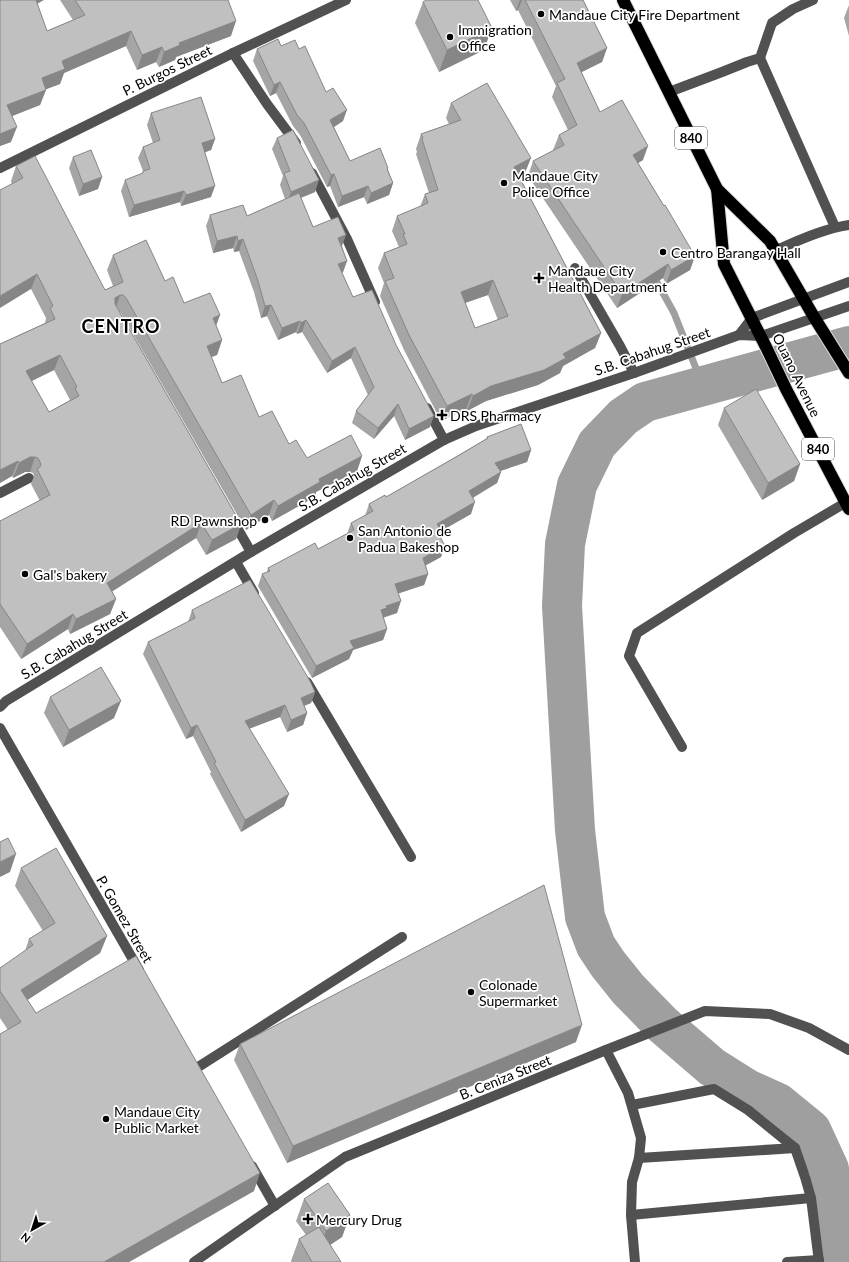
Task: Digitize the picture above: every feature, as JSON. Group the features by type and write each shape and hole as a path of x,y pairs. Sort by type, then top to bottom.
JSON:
{"highway":[{"name":"840","path":"623,0 717,189 770,241 847,370"},
{"name":"840","path":"717,189 724,264 752,318"},
{"name":"Ouano Avenue","path":"752,318 786,389 847,506"}],"street":[{"name":"P. Burgos Street","path":"0,168 233,53 346,0"},
{"path":"813,0 793,9 772,23 760,58 835,227"},
{"path":"233,53 267,104 294,138 301,152"},
{"path":"668,92 760,58"},
{"path":"308,165 347,239 379,310"},
{"path":"776,250 813,234 835,227 849,225"},
{"path":"575,268 634,373"},
{"path":"739,335 752,318 849,282"},
{"name":"S.B. Cabahug Street","path":"2,703 251,552 444,440 476,426 634,373 739,335 761,336 849,306"},
{"path":"423,400 444,440"},
{"path":"0,493 29,478"},
{"path":"682,747 629,656 637,633 794,532 847,506"},
{"path":"227,512 251,552"},
{"path":"236,562 260,603"},
{"path":"301,672 411,857"},
{"name":"P. Gomez Street","path":"0,728 145,980"},
{"path":"195,1069 402,937"},
{"name":"B. Ceniza Street","path":"194,1262 345,1157 705,1011 770,1014 809,1028 849,1050"},
{"path":"606,1050 628,1093 641,1138 639,1158 632,1182 631,1215 635,1262"},
{"path":"632,1105 714,1089 748,1110 795,1148 811,1198 819,1261 787,1262"},
{"path":"639,1158 795,1148"},
{"path":"247,1158 275,1206"},
{"path":"631,1215 811,1198"}],"building":[{"path":"0,0 36,0 47,31 85,15 75,0 228,0 236,21 179,43 180,45 164,52 162,47 142,55 131,31 62,61 65,69 42,78 46,90 7,105 17,127 0,134"},
{"path":"426,0 478,0 492,28 447,50 423,2"},
{"path":"525,0 583,0 607,48 577,63 600,112 622,100 648,146 633,155 695,256 671,270 668,264 622,294 533,161 564,145 559,135 577,125 557,83 565,79"},
{"path":"278,39 281,46 295,40 299,49 305,46 326,92 333,88 347,110 330,120 350,161 380,148 393,183 371,193 368,186 342,196 334,174 331,175 304,123 297,115 280,82 274,85 257,49"},
{"path":"487,83 531,158 514,167 601,333 563,354 566,358 544,370 491,386 473,396 472,394 447,406 409,335 385,281 394,278 384,253 407,244 403,234 405,234 397,216 428,203 425,194 438,190 421,134 461,120 451,103","holes":["493,280 508,316 475,328 461,292"]},
{"path":"201,97 215,139 202,143 215,186 186,195 184,191 134,205 125,180 150,169 143,147 160,140 151,113"},
{"path":"293,130 319,180 291,192 284,173 290,171 277,138"},
{"path":"91,150 102,177 83,184 73,157"},
{"path":"35,156 105,290 123,282 113,255 146,240 165,281 173,277 184,303 210,293 220,315 213,318 222,340 207,346 222,383 241,375 259,417 272,411 289,444 296,440 307,458 351,435 362,456 319,479 320,482 278,506 274,500 251,515 126,298 123,295 120,295 115,298 115,304 241,524 212,540 201,523 107,583 116,599 76,619 73,614 27,644 0,604 0,521 50,495 37,469 41,464 38,458 30,457 0,470 0,344 55,319 50,308 53,306 37,274 0,296 0,190 23,178 16,166","holes":["60,355 77,387 75,388 79,396 49,412 26,371"]},
{"path":"299,193 313,227 338,217 346,235 338,238 347,261 338,264 353,297 372,290 396,345 434,416 409,429 398,404 378,428 356,411 374,387 355,347 332,361 306,320 301,323 300,321 282,328 271,305 265,306 243,239 238,241 237,236 217,241 210,215 243,205 247,216"},
{"path":"756,389 800,464 768,483 724,408"},
{"path":"521,424 531,450 495,463 501,472 469,491 475,502 437,524 441,531 438,533 445,546 423,558 428,574 395,584 401,601 386,606 387,608 381,610 387,629 350,641 354,648 316,666 262,574 270,571 268,568 315,543 318,549 354,530 351,523 373,511 369,504 385,495 386,497 488,438 487,437"},
{"path":"250,580 315,692 301,698 307,713 291,720 285,705 245,721 289,794 245,820 214,763 216,762 197,725 191,728 148,642 195,618 192,610"},
{"path":"101,667 121,701 69,730 50,697"},
{"path":"8,838 16,854 0,862 0,842"},
{"name":"Mandaue City Public Market","path":"56,848 107,936 21,990 36,1013 136,956 260,1173 104,1262 0,1262 0,1034 21,1022 0,991 0,968 33,945 29,939 55,923 21,868"},
{"name":"Colonade Supermarket","path":"544,885 582,1025 293,1146 240,1044"},
{"path":"328,1183 350,1215 326,1231 304,1199"},
{"path":"319,1227 341,1262 312,1262 299,1239"}],"waterway":[{"path":"653,275 674,313 703,386"},
{"path":"841,1262 829,1169 811,1130 778,1103 747,1089 712,1067 662,1024 628,989 596,946 585,917 575,830 562,606 565,544 577,485 597,444 623,417 645,402 849,346"}],"place":[{"name":"Mandaue City Fire Department","path":"541,14"},
{"name":"Immigration Office","path":"450,37"},
{"name":"Mandaue City Police Office","path":"504,183"},
{"name":"Centro Barangay Hall","path":"663,252"},
{"name":"Mandaue City Health Department","path":"539,278"},
{"name":"DRS Pharmacy","path":"442,415"},
{"name":"RD Pawnshop","path":"265,520"},
{"name":"San Antonio de Padua Bakeshop","path":"350,538"},
{"name":"Gal's bakery","path":"25,574"},
{"name":"Colonade Supermarket","path":"471,992"},
{"name":"Mandaue City Public Market","path":"106,1119"},
{"name":"Mercury Drug","path":"308,1219"}],"district":[{"name":"CENTRO","path":"121,326"}]}
